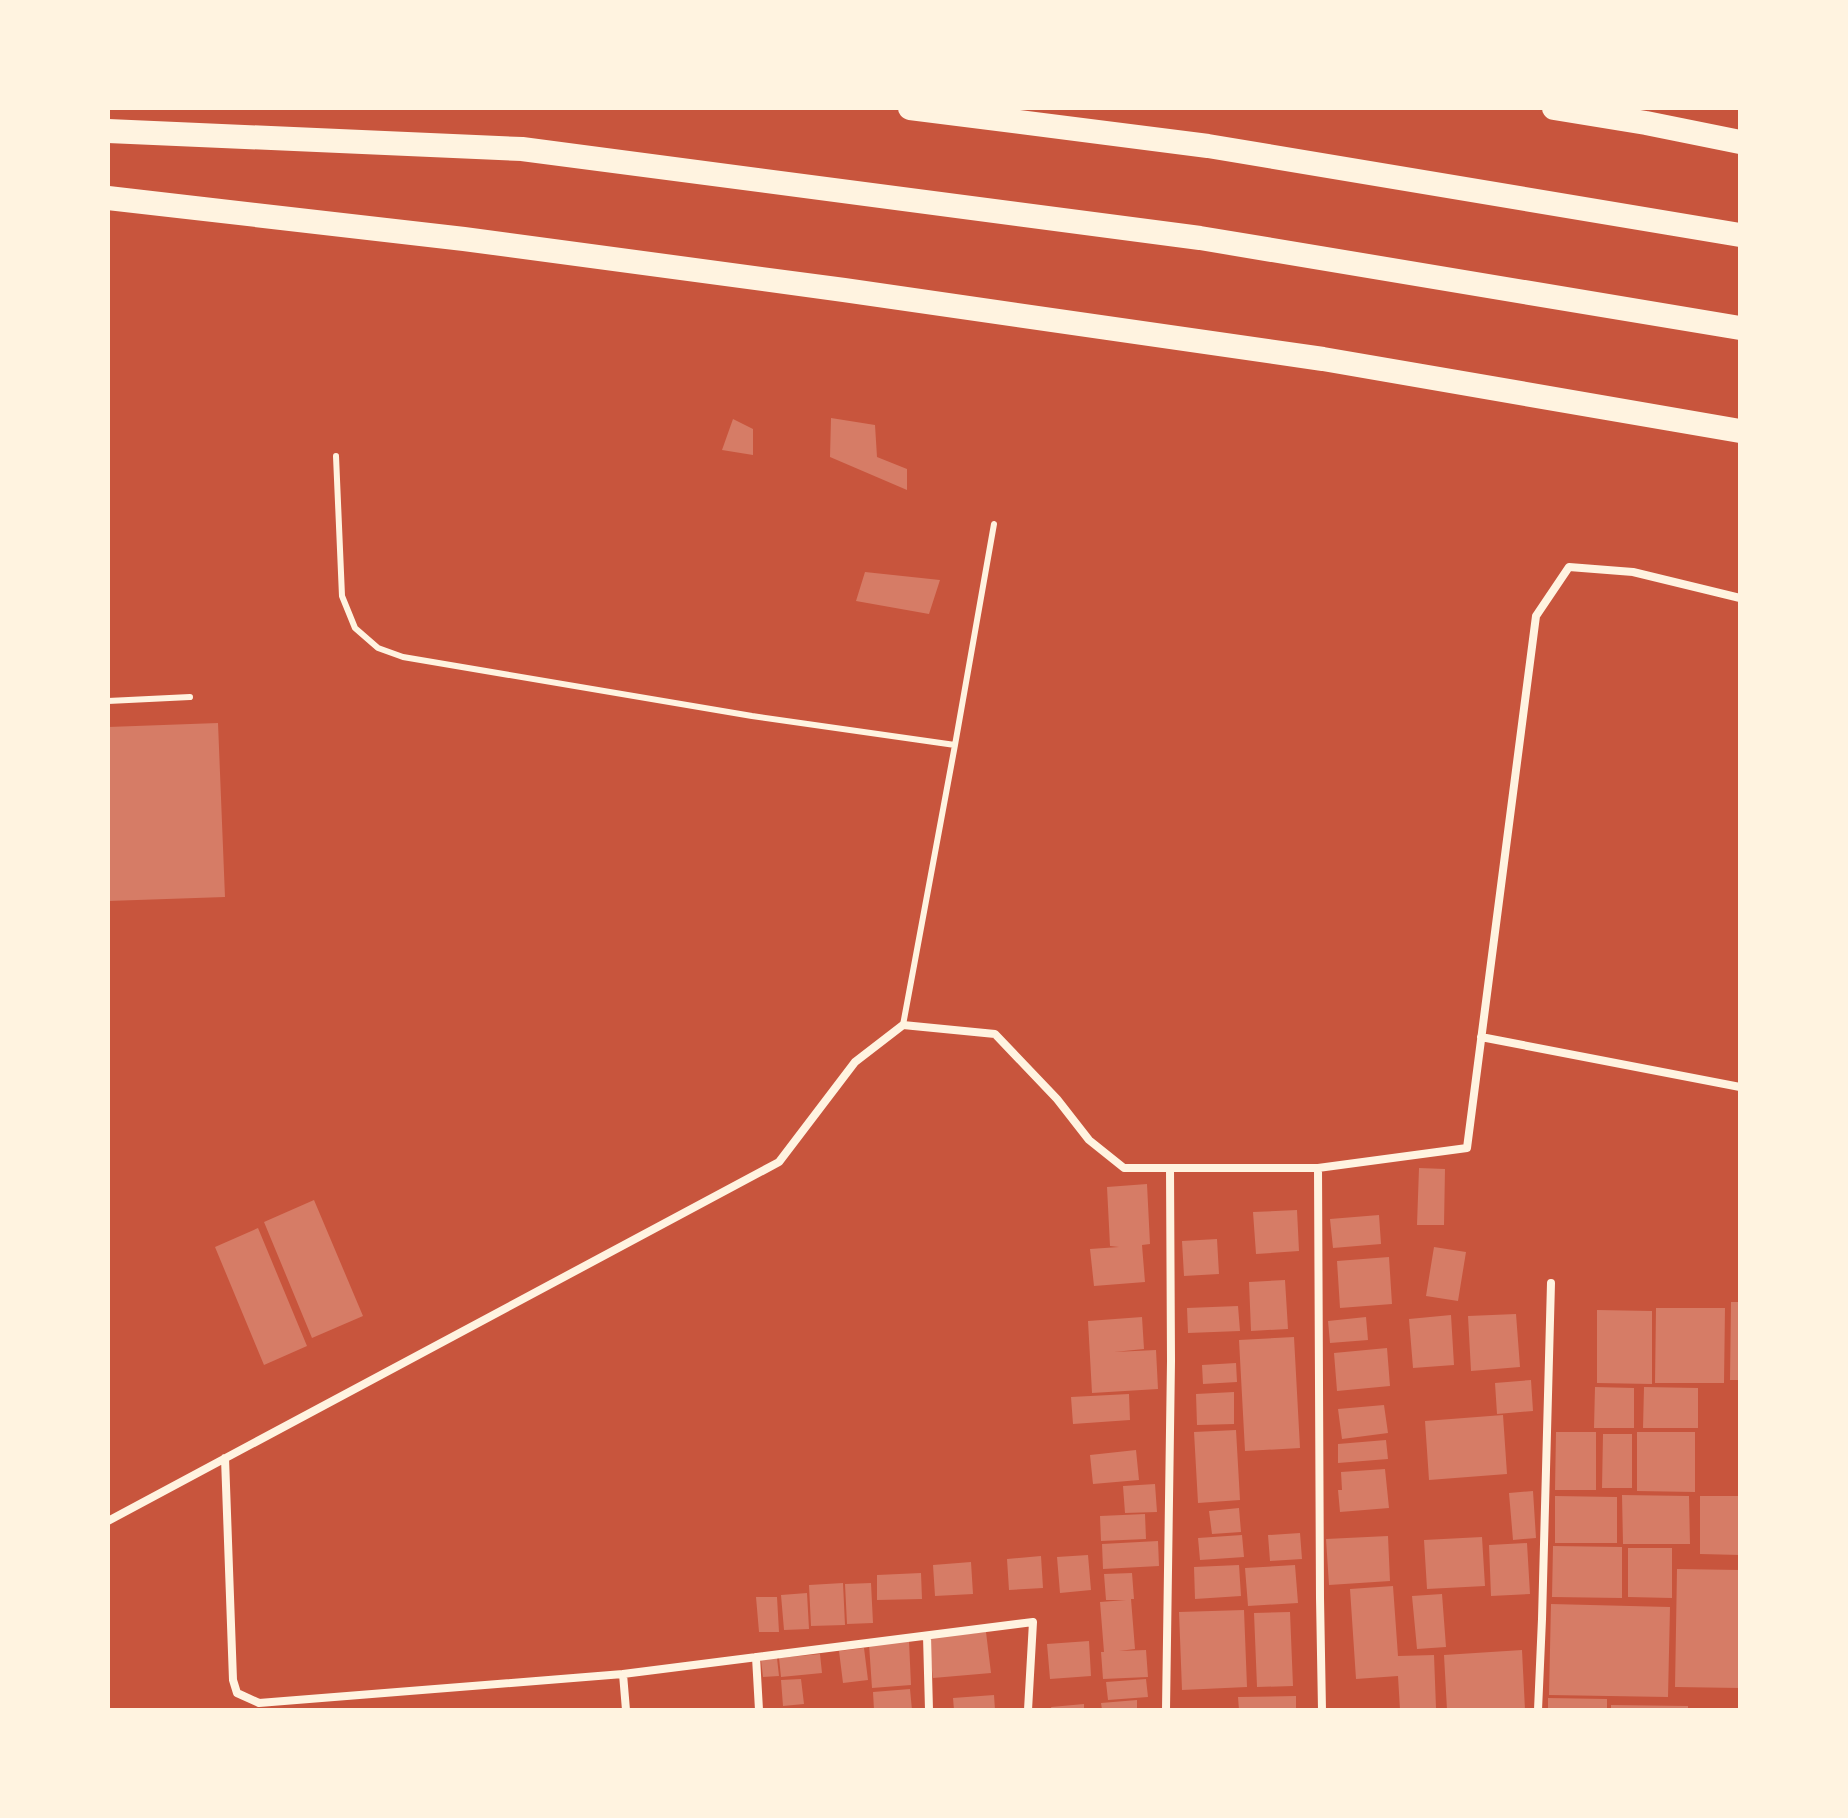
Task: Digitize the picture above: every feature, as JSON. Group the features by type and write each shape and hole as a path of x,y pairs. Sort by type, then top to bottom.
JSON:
{"highway":[{"path":"910,108 1208,146 1740,235"},
{"path":"1554,108 1740,142"},
{"path":"108,131 522,149 1200,238 1740,328"},
{"path":"108,198 480,241 937,303 1323,359 1740,431"}],"street":[{"path":"108,1521 779,1162 855,1062 903,1025 995,1034 1057,1099 1089,1140 1124,1168 1318,1168 1467,1148 1536,616 1569,567 1633,572 1740,598"},
{"path":"1481,1037 1740,1087"},
{"path":"1166,1710 1171,1361 1170,1168"},
{"path":"1318,1168 1322,1710"},
{"path":"1538,1710 1551,1283"},
{"path":"225,1458 233,1680 237,1693 259,1703 623,1674 1033,1622 1028,1710"},
{"path":"927,1636 929,1710"},
{"path":"756,1657 759,1710"},
{"path":"623,1674 626,1710"}],"lane":[{"path":"336,456 342,596 355,628 378,648 403,657 752,716 955,745"},
{"path":"903,1025 994,524"},
{"path":"108,701 190,697"}],"building":[{"path":"831,418 875,425 877,457 907,469 907,490 830,457"},
{"path":"733,419 753,429 753,455 722,450"},
{"path":"865,572 940,580 929,614 856,601"},
{"path":"218,723 225,897 108,901 108,727"},
{"path":"1419,1168 1445,1169 1444,1225 1417,1225"},
{"path":"1147,1184 1150,1244 1142,1245 1145,1282 1094,1286 1090,1249 1119,1247 1110,1246 1107,1187"},
{"path":"314,1200 363,1316 312,1338 264,1222"},
{"path":"1297,1210 1299,1251 1256,1254 1253,1212"},
{"path":"1379,1215 1381,1244 1333,1248 1330,1219"},
{"path":"258,1228 307,1346 264,1365 215,1247"},
{"path":"1217,1239 1219,1274 1184,1276 1182,1241"},
{"path":"1434,1247 1466,1252 1458,1301 1426,1296"},
{"path":"1389,1257 1392,1304 1340,1308 1337,1261"},
{"path":"1285,1280 1288,1329 1251,1331 1249,1282"},
{"path":"1731,1302 1740,1302 1740,1380 1730,1380"},
{"path":"1238,1306 1240,1331 1188,1333 1187,1308"},
{"path":"1656,1308 1725,1308 1724,1383 1655,1383"},
{"path":"1597,1310 1652,1311 1652,1384 1597,1383"},
{"path":"1516,1314 1520,1367 1471,1371 1468,1316"},
{"path":"1451,1315 1454,1365 1413,1368 1409,1319"},
{"path":"1142,1317 1144,1349 1114,1352 1156,1350 1158,1389 1092,1393 1088,1321"},
{"path":"1366,1317 1368,1340 1330,1343 1328,1321"},
{"path":"1294,1337 1300,1448 1245,1451 1239,1340"},
{"path":"1387,1348 1390,1386 1337,1391 1334,1353"},
{"path":"1236,1363 1237,1382 1203,1384 1202,1365"},
{"path":"1531,1380 1533,1411 1497,1414 1495,1383"},
{"path":"1595,1387 1634,1388 1634,1428 1594,1428"},
{"path":"1644,1387 1698,1388 1698,1428 1643,1428"},
{"path":"1234,1392 1234,1424 1197,1425 1196,1394"},
{"path":"1129,1394 1130,1420 1073,1424 1071,1397"},
{"path":"1384,1405 1388,1433 1342,1439 1338,1409"},
{"path":"1503,1415 1507,1474 1429,1480 1425,1421"},
{"path":"1236,1430 1240,1500 1198,1503 1194,1432"},
{"path":"1556,1432 1596,1432 1596,1490 1555,1490"},
{"path":"1637,1432 1695,1432 1695,1492 1637,1491"},
{"path":"1603,1434 1632,1434 1632,1488 1602,1488"},
{"path":"1386,1440 1388,1459 1338,1463 1338,1444"},
{"path":"1136,1450 1139,1480 1093,1484 1090,1455"},
{"path":"1385,1469 1389,1508 1340,1512 1338,1490 1342,1490 1341,1472"},
{"path":"1155,1484 1157,1512 1125,1513 1123,1486"},
{"path":"1533,1491 1536,1538 1513,1540 1509,1493"},
{"path":"1622,1495 1689,1496 1690,1544 1623,1544"},
{"path":"1555,1496 1617,1497 1617,1543 1555,1543"},
{"path":"1700,1496 1740,1496 1740,1555 1700,1554"},
{"path":"1239,1508 1241,1532 1212,1534 1209,1511"},
{"path":"1145,1514 1146,1539 1101,1541 1100,1516"},
{"path":"1300,1533 1302,1559 1270,1561 1268,1535"},
{"path":"1242,1535 1244,1557 1200,1560 1198,1538"},
{"path":"1388,1536 1390,1581 1329,1585 1326,1539"},
{"path":"1482,1537 1485,1586 1427,1589 1424,1540"},
{"path":"1158,1541 1159,1566 1103,1569 1102,1544"},
{"path":"1527,1543 1530,1594 1491,1596 1489,1545"},
{"path":"1553,1546 1622,1547 1622,1598 1552,1597"},
{"path":"1628,1548 1672,1548 1672,1598 1628,1597"},
{"path":"1088,1555 1091,1590 1060,1593 1057,1557"},
{"path":"1041,1556 1043,1588 1009,1590 1007,1559"},
{"path":"971,1562 973,1594 935,1596 933,1565"},
{"path":"1239,1565 1241,1596 1195,1599 1194,1567"},
{"path":"1295,1565 1298,1603 1248,1606 1245,1568"},
{"path":"1677,1569 1740,1570 1740,1688 1675,1687"},
{"path":"921,1573 922,1599 877,1600 877,1575"},
{"path":"1132,1573 1135,1649 1119,1651 1146,1650 1148,1677 1103,1679 1100,1602 1126,1600 1106,1600 1104,1574"},
{"path":"843,1583 845,1625 811,1626 809,1585"},
{"path":"871,1583 873,1623 847,1624 845,1584"},
{"path":"1393,1586 1398,1656 1434,1655 1436,1708 1400,1710 1398,1676 1356,1679 1350,1589"},
{"path":"807,1593 809,1629 784,1630 781,1595"},
{"path":"1442,1594 1446,1647 1417,1649 1412,1596"},
{"path":"756,1597 777,1597 779,1632 759,1632"},
{"path":"1551,1604 1670,1607 1668,1697 1549,1695"},
{"path":"1244,1610 1247,1687 1182,1690 1179,1612"},
{"path":"1290,1612 1293,1686 1257,1687 1254,1613"},
{"path":"986,1632 991,1673 933,1678 928,1638"},
{"path":"909,1641 911,1685 872,1688 869,1644"},
{"path":"1089,1641 1091,1676 1050,1679 1047,1644"},
{"path":"864,1648 868,1680 843,1683 839,1651"},
{"path":"1522,1650 1525,1710 1447,1710 1444,1655"},
{"path":"820,1654 822,1673 781,1677 779,1658"},
{"path":"777,1658 779,1676 763,1677 761,1660"},
{"path":"801,1679 804,1704 783,1706 781,1680"},
{"path":"1146,1679 1148,1697 1108,1700 1106,1682"},
{"path":"910,1689 912,1710 874,1710 873,1692"},
{"path":"994,1695 995,1710 954,1710 953,1698"},
{"path":"1296,1696 1296,1710 1239,1710 1238,1697"},
{"path":"1548,1698 1607,1699 1607,1710 1548,1710"},
{"path":"1137,1700 1137,1710 1102,1710 1101,1703"},
{"path":"1084,1704 1084,1710 1052,1710 1051,1707"},
{"path":"1611,1705 1688,1706 1688,1710 1611,1710"}]}
